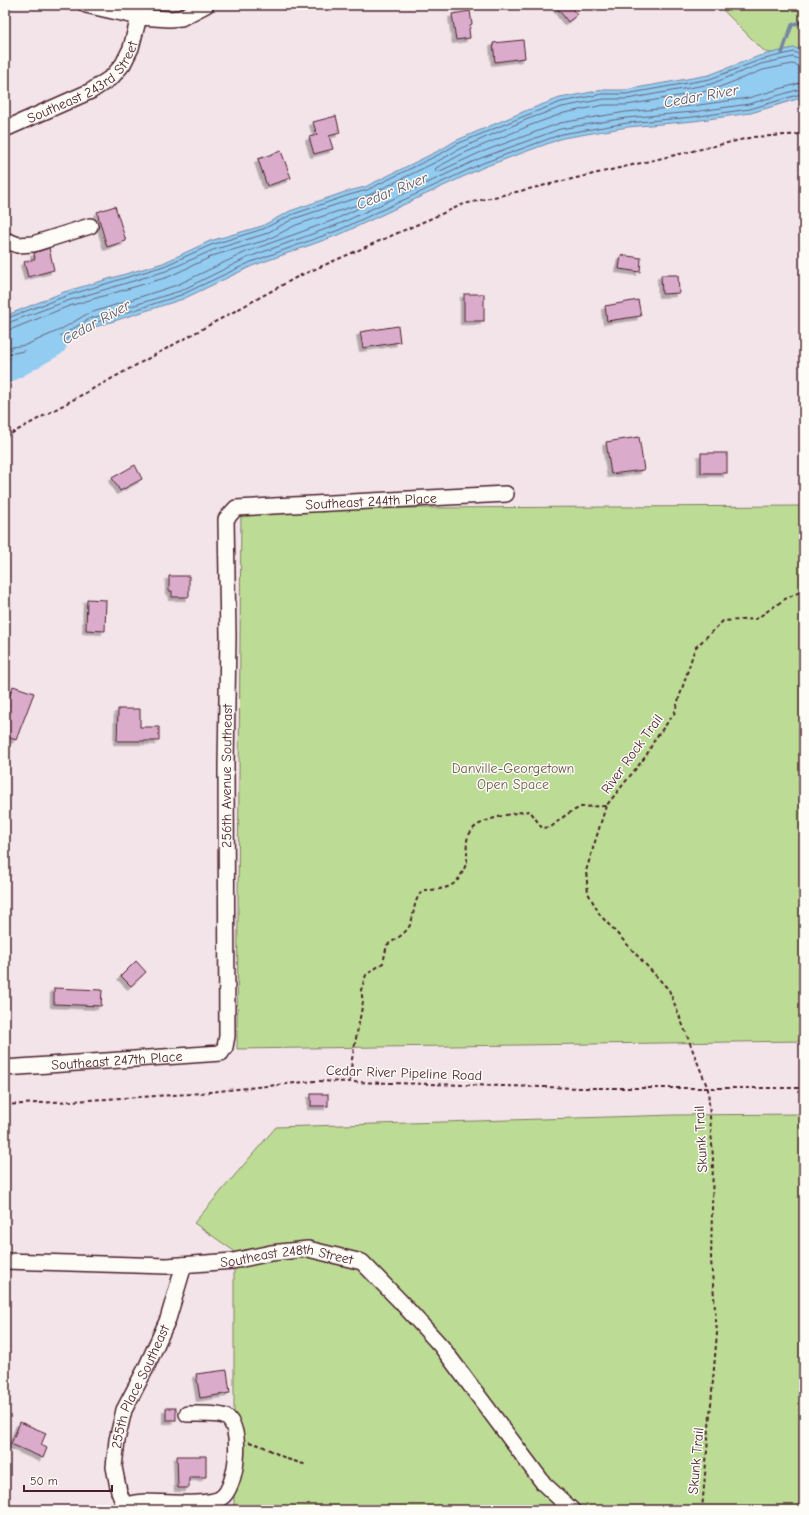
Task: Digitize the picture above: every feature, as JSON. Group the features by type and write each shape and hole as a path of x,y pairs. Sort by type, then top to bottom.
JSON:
{"street":[{"path":"86,5 139,18 181,18 206,5"},
{"name":"Southeast 243rd Street","path":"5,129 91,91 112,77 123,64 131,48 139,18"},
{"path":"5,240 18,245 33,244 90,226"},
{"name":"Southeast 244th Place","path":"236,508 506,494"},
{"name":"256th Avenue Southeast","path":"225,1047 227,1036 226,765 228,636 226,519 236,508"},
{"name":"Southeast 247th Place","path":"5,1068 221,1053 225,1047"},
{"name":"Southeast 248th Street","path":"5,1261 119,1265 184,1265 233,1261 271,1253 308,1249 362,1262 441,1346 544,1484 572,1510"},
{"name":"255th Place Southeast","path":"125,1507 119,1492 114,1468 117,1440 124,1410 146,1368 168,1319 184,1265"},
{"path":"125,1507 143,1502 207,1502 221,1499 228,1491 233,1479 236,1462 236,1440 233,1424 226,1417 203,1414 187,1414"}],"path":[{"path":"5,437 297,277 464,204 753,137 804,134"},
{"name":"River Rock Trail","path":"350,1081 352,1059 363,1002 361,990 366,975 383,963 387,944 402,935 411,924 414,906 423,890 441,890 459,880 467,862 466,840 474,828 495,818 518,812 530,811 542,828 551,827 567,814 581,807 606,806 646,756 655,739 674,714 695,648 723,621 756,619 785,600 804,590"},
{"name":"Skunk Trail","path":"606,806 586,871 588,894 600,915 669,990 708,1088 713,1158 711,1260 717,1333 702,1510"},
{"name":"Cedar River Pipeline Road","path":"5,1105 190,1094 315,1081 581,1088 804,1088"},
{"path":"236,1440 251,1442 307,1465"}],"green space":[{"path":"718,5 804,5 804,58 780,53 768,53 764,51"},
{"name":"Danville-Georgetown Open Space","path":"804,506 804,1041 237,1049 241,509"},
{"path":"804,1114 804,1510 234,1510 234,1251 194,1223 276,1127 675,1115"}],"water":[{"path":"796,48 804,53 804,97 751,113 694,121 628,127 563,138 484,167 341,234 252,266 183,299 92,328 67,343 31,359 11,362 5,365 5,316 64,292 163,263 210,241 262,226 290,211 345,192 365,187 442,149 455,141 525,111 560,98 603,90 625,90 709,75 759,56"}],"building":[{"path":"555,5 569,5 577,15 568,22"},
{"path":"470,11 472,24 470,25 469,29 470,38 456,40 452,14"},
{"path":"523,40 525,58 495,62 493,43"},
{"path":"336,116 340,133 329,136 333,149 314,154 309,137 317,135 313,122"},
{"path":"281,151 291,178 267,186 258,159"},
{"path":"115,206 126,241 107,247 97,212"},
{"path":"49,248 54,270 28,277 24,262 35,259 34,253"},
{"path":"621,255 641,258 640,272 619,269"},
{"path":"661,275 678,275 679,293 662,294"},
{"path":"464,294 484,294 484,321 464,321"},
{"path":"638,300 641,316 607,321 605,306"},
{"path":"398,326 400,342 363,348 360,332"},
{"path":"639,437 644,470 611,474 606,442"},
{"path":"701,453 727,453 727,473 701,473"},
{"path":"135,465 142,479 120,491 112,478"},
{"path":"169,576 189,576 189,597 172,597 172,591 169,591"},
{"path":"87,599 106,600 105,631 86,630"},
{"path":"13,686 34,693 16,740 5,736 5,697 9,698"},
{"path":"118,709 140,709 140,727 159,727 159,741 117,741"},
{"path":"136,961 146,972 131,986 121,976"},
{"path":"54,988 102,990 101,1006 54,1004"},
{"path":"311,1094 328,1094 328,1106 311,1106"},
{"path":"227,1370 230,1393 200,1398 196,1374"},
{"path":"166,1408 176,1408 176,1420 166,1420"},
{"path":"20,1422 46,1433 41,1445 47,1448 43,1458 11,1444"},
{"path":"177,1456 206,1456 206,1477 189,1477 189,1488 178,1488"}],"waterway":[{"path":"782,53 792,25 804,21"},
{"name":"Cedar River","path":"5,374 56,345"}]}
